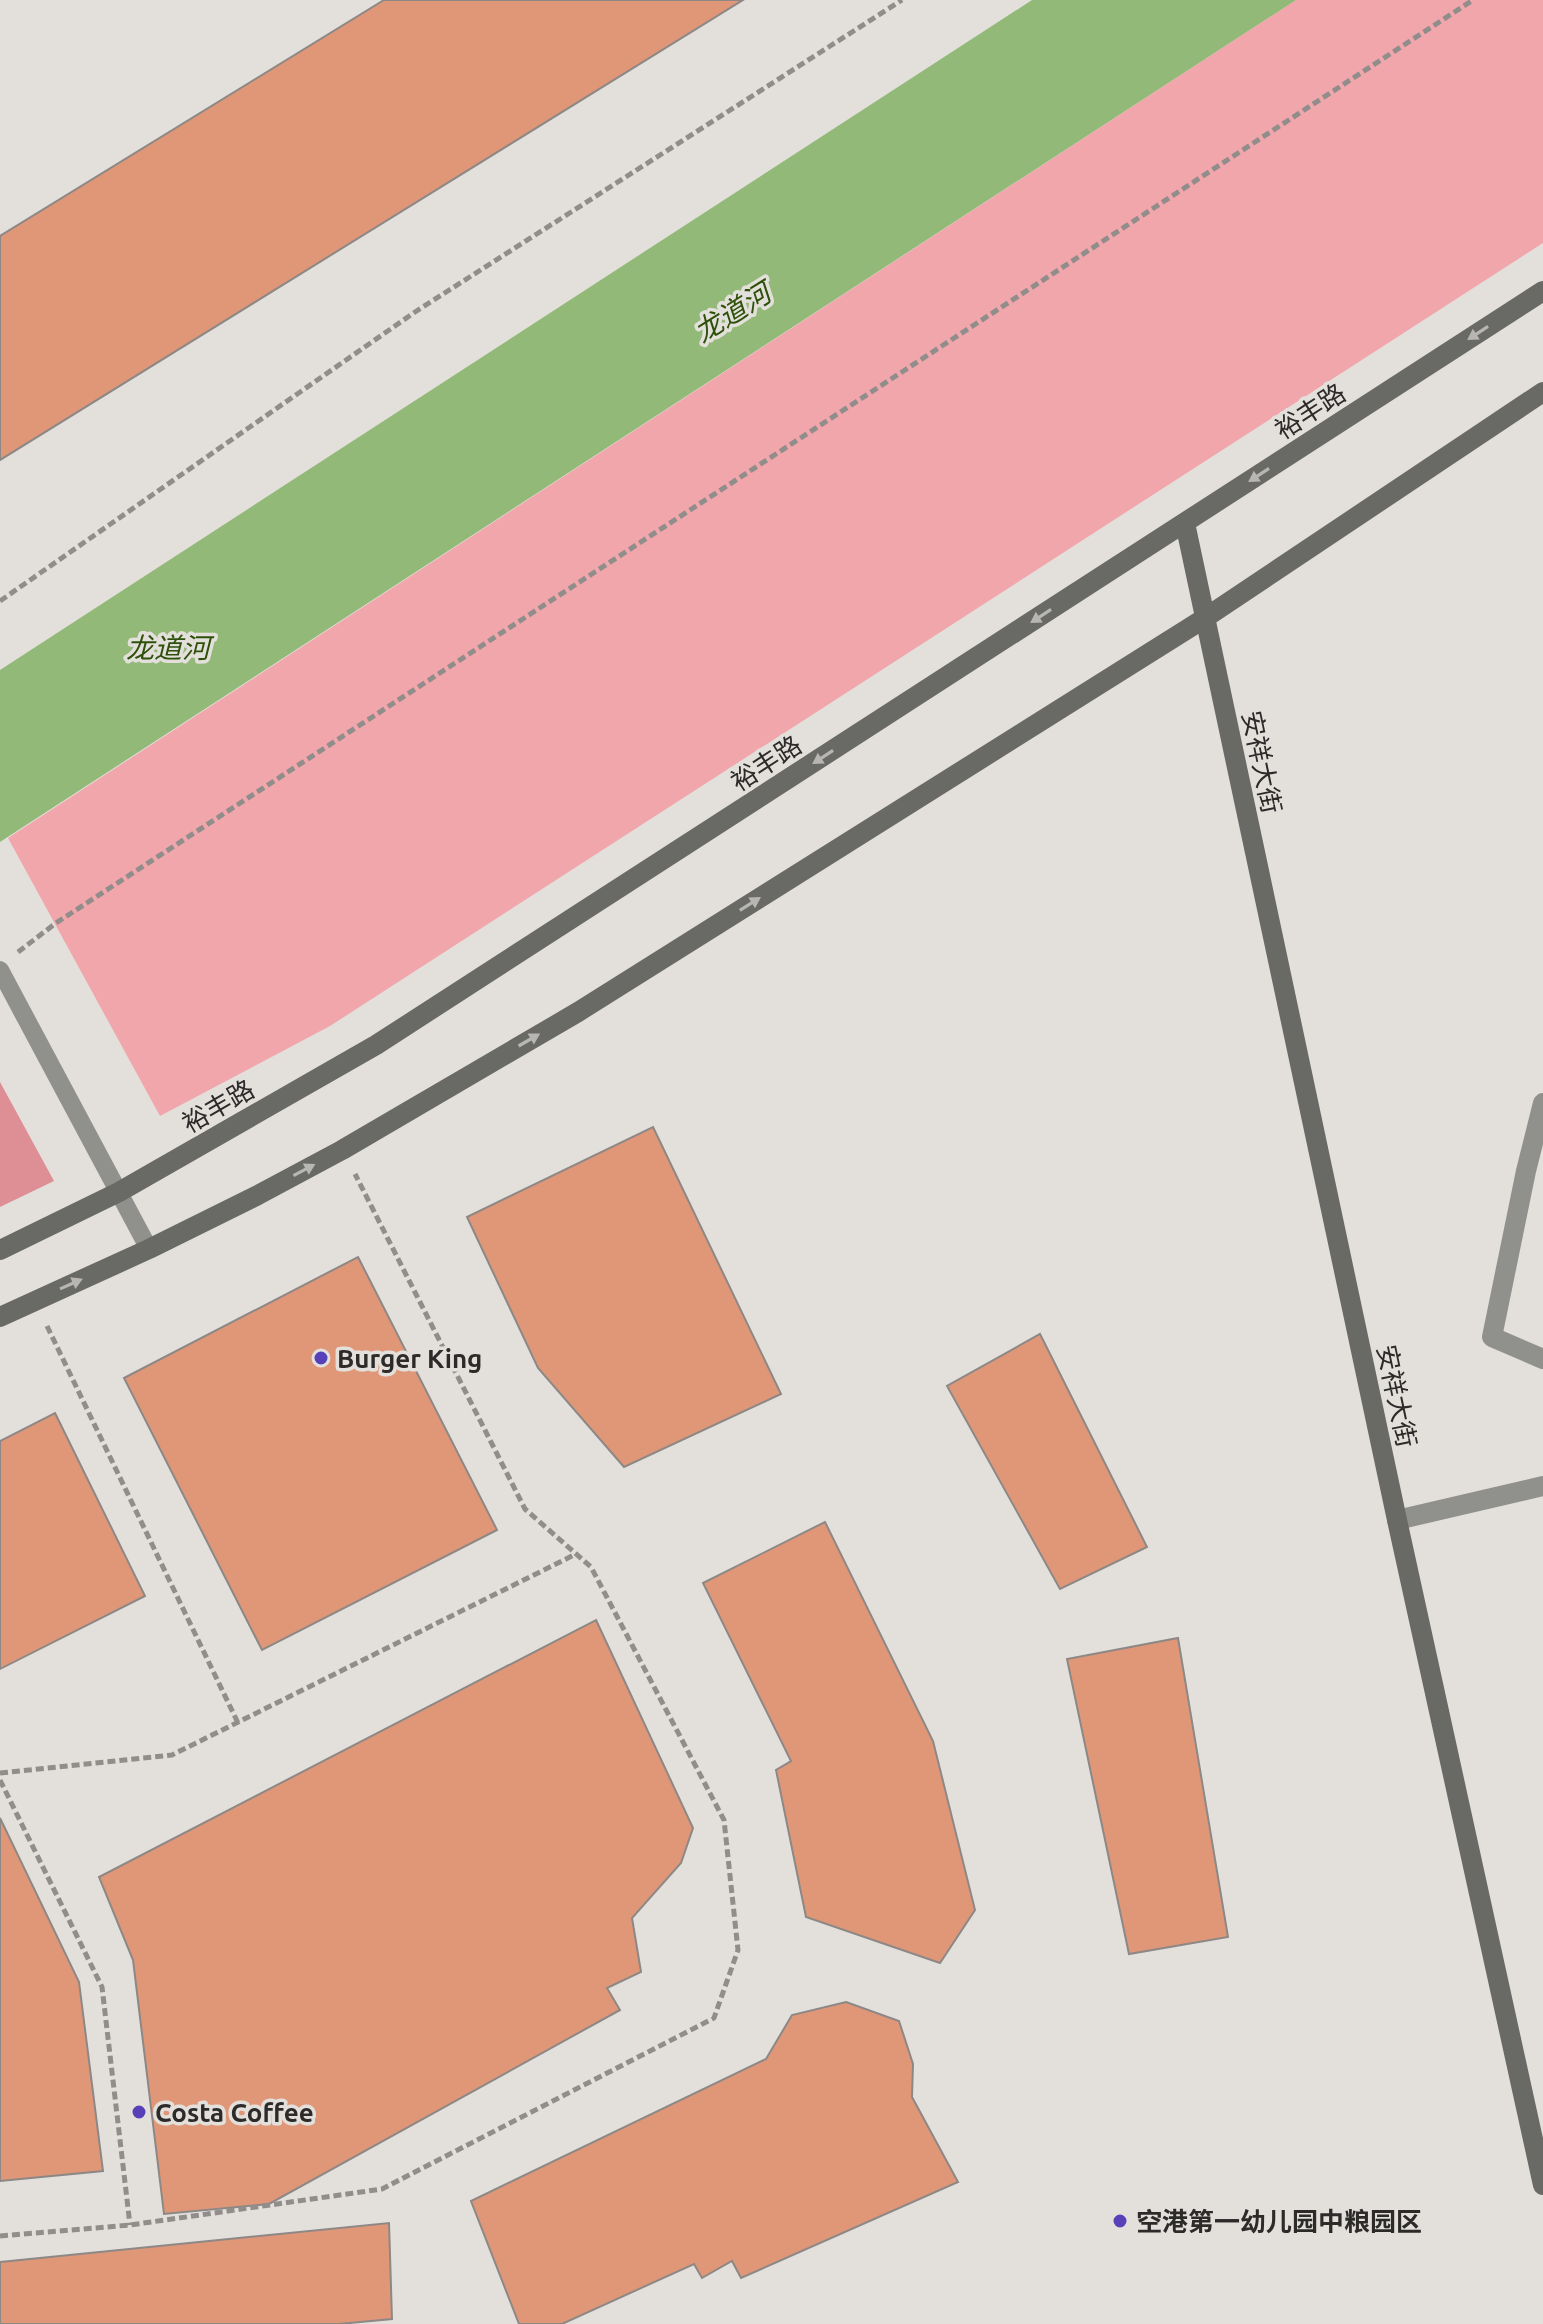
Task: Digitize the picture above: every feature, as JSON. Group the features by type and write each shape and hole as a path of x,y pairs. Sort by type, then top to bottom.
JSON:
{"street":[{"name":"裕丰路","path":"0,1250 119,1192 376,1045 1543,291"},
{"path":"0,1317 258,1195 342,1150 578,1012 1205,618 1543,392"},
{"name":"安祥大街","path":"1185,523 1397,1520 1543,2185"},
{"path":"1543,1103 1492,1337 1543,1359"},
{"path":"1397,1520 1543,1486"}],"lane":[{"path":"6,963 149,1249"}],"path":[{"path":"0,601 415,312 902,0"},
{"path":"6,963 56,923 1473,0"},
{"path":"0,2236 130,2225 382,2189 714,2018 738,1950 724,1820 591,1567 525,1509 342,1150"},
{"path":"34,1300 238,1723"},
{"path":"0,1773 172,1755 576,1554"},
{"path":"0,1780 102,1987 130,2225"}],"shaded area":[{"path":"1296,0 1543,0 1543,243 330,1026 160,1116 8,838"},
{"path":"0,1082 54,1181 0,1207"}],"water":[{"name":"龙道河","path":"1032,0 1296,0 0,842 0,670"}],"building":[{"path":"384,0 743,0 0,460 0,236"},
{"path":"653,1127 781,1394 624,1467 538,1368 467,1217"},
{"path":"358,1257 497,1530 262,1650 124,1378"},
{"path":"1040,1334 1147,1547 1060,1589 947,1386"},
{"path":"55,1413 145,1596 0,1669 0,1441"},
{"path":"825,1522 933,1741 975,1910 940,1963 806,1917 776,1770 791,1761 703,1583"},
{"path":"596,1620 693,1828 681,1863 632,1918 641,1972 607,1988 620,2010 269,2204 164,2214 133,1960 99,1877"},
{"path":"1178,1638 1228,1937 1129,1954 1067,1659"},
{"path":"0,1818 79,1982 103,2171 0,2181"},
{"path":"846,2002 899,2021 913,2064 912,2097 958,2182 741,2278 732,2261 702,2278 694,2264 562,2324 519,2324 471,2201 766,2059 792,2015"},
{"path":"389,2223 392,2319 339,2324 0,2324 0,2262"}],"place":[{"name":"Burger King","path":"321,1358"},
{"name":"Costa Coffee","path":"139,2112"},
{"name":"空港第一幼儿园中粮园区","path":"1120,2221"}]}
